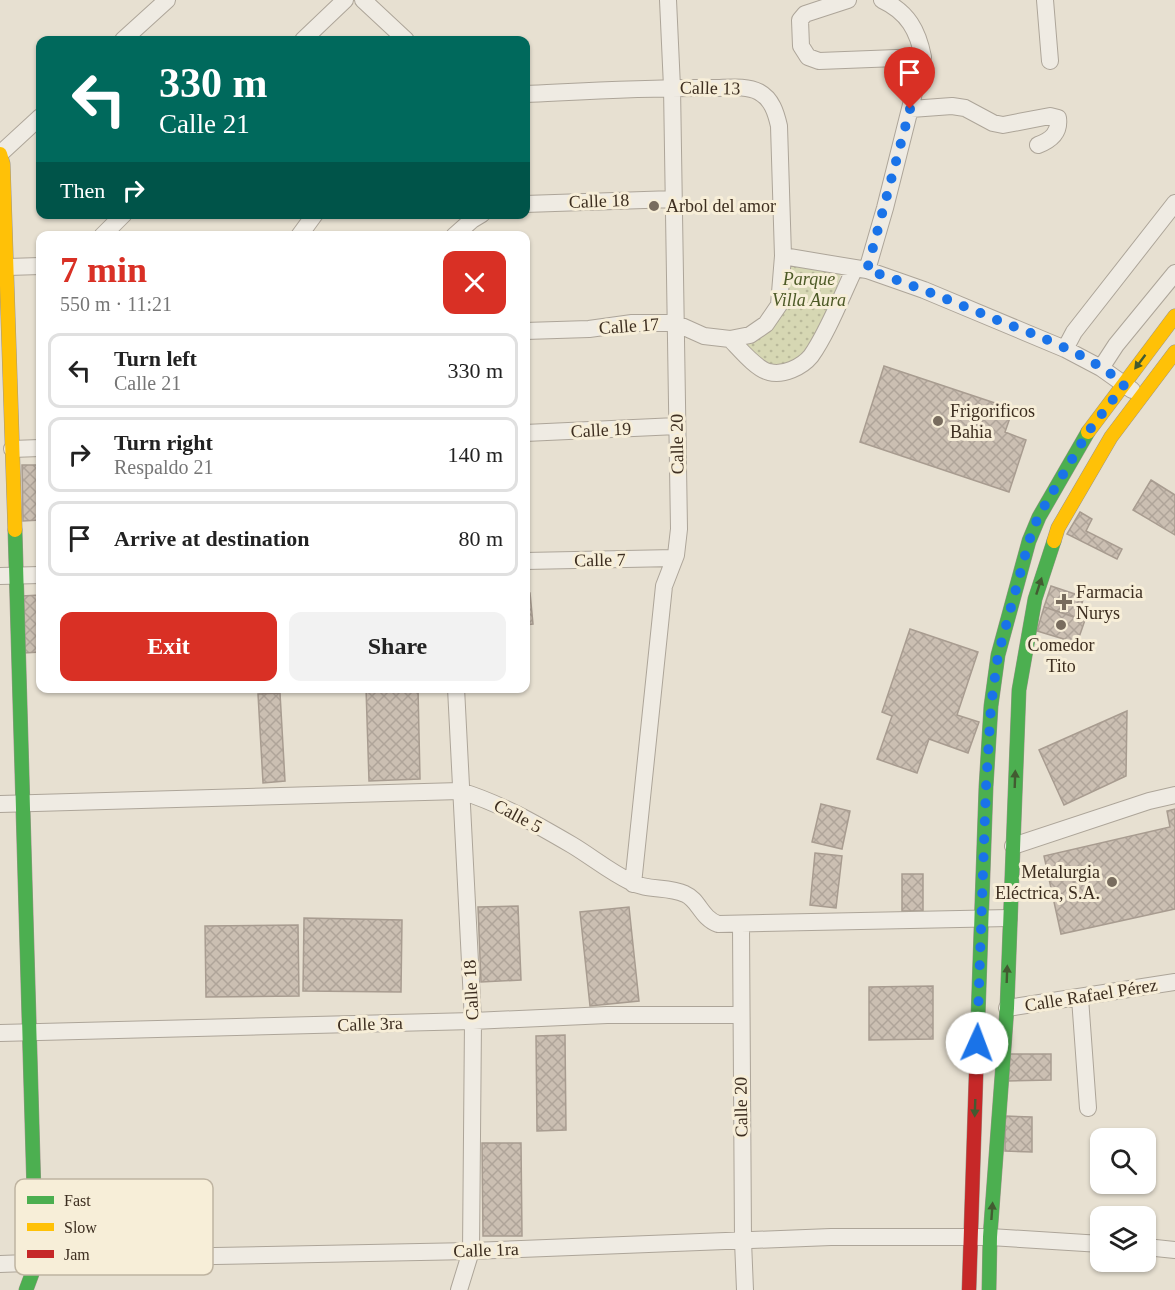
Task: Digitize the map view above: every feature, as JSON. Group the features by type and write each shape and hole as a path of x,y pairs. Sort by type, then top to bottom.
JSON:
{"main road":[{"path":"0,154 3,164 8,267 33,1179"},
{"path":"969,1290 980,919 991,706 998,655 1029,541 1038,517 1088,432 1175,316"},
{"path":"989,1290 990,1237 1007,1008 1019,690 1026,642 1035,599 1058,528 1111,437 1175,352"},
{"path":"26,1290 32,1275"}],"street":[{"path":"127,36 167,0"},
{"path":"307,36 345,0"},
{"path":"363,0 402,36"},
{"name":"Calle 20","path":"633,884 663,586 675,558 679,529 672,87 668,0"},
{"path":"848,0 805,14 800,20 801,46 807,57 819,60 923,57"},
{"path":"730,339 750,360 769,372 792,370 810,357 861,269 910,109 923,57 919,38 911,23 898,9 882,0"},
{"path":"1045,0 1050,61"},
{"name":"Calle 13","path":"530,94 672,87 746,88 758,92 769,100 780,126 783,256"},
{"path":"910,109 965,108 993,123 1003,125 1050,116 1058,118 1059,125 1056,133 1046,142 1038,145"},
{"path":"0,154 36,121"},
{"name":"Calle 18","path":"530,204 674,199"},
{"path":"1065,349 1074,332 1175,203"},
{"path":"107,231 119,219"},
{"path":"460,231 474,219"},
{"path":"783,256 861,269 924,290 1065,349 1101,368 1142,397"},
{"name":"Calle 17","path":"530,331 590,329 632,323 675,323 704,336 730,339 750,335 766,324 778,304 783,256"},
{"path":"8,267 36,266"},
{"path":"1101,368 1116,345 1175,273"},
{"name":"Calle 19","path":"530,433 677,426"},
{"path":"12,449 36,448"},
{"name":"Calle 7","path":"530,561 675,558"},
{"path":"0,576 36,575"},
{"name":"Calle 18","path":"456,693 472,1021 471,1251 459,1290"},
{"name":"Calle 5","path":"0,804 460,791 485,798 510,811 633,884 682,892 690,897 706,918 713,922 741,925 1009,918"},
{"path":"1013,846 1149,801 1175,795"},
{"name":"Calle 20","path":"741,925 740,1015 745,1290"},
{"name":"Calle Rafael Pérez","path":"1007,1008 1175,982"},
{"path":"1080,998 1088,1108"},
{"name":"Calle 3ra","path":"0,1033 472,1021 607,1015 740,1015"},
{"name":"Calle 1ra","path":"213,1256 471,1251 831,1237 971,1236 1090,1243"},
{"path":"1156,1249 1175,1250"},
{"name":"Calle 1ra","path":"0,1264 15,1264"}],"green space":[{"name":"Parque Villa Aura","path":"783,262 843,268 824,322 809,349 800,359 790,365 771,367 742,343 768,330"}],"building":[{"name":"Frigorificos Bahia","path":"884,366 1013,409 1005,432 1026,440 1009,492 860,442"},
{"path":"22,465 36,465 36,520 23,521"},
{"path":"1151,480 1175,495 1175,535 1133,510"},
{"path":"1080,512 1092,519 1086,531 1122,549 1117,559 1067,534"},
{"name":"Farmacia Nurys","path":"1051,586 1084,597 1077,618 1044,607"},
{"path":"530,593 533,624 530,624"},
{"path":"36,595 36,652 24,653 22,596"},
{"name":"Comedor Tito","path":"1044,607 1085,620 1077,643 1037,631"},
{"path":"910,629 978,652 957,715 979,722 968,753 929,739 917,773 877,759 892,716 882,712"},
{"path":"280,693 285,781 263,783 258,694"},
{"path":"366,693 418,693 420,779 369,781"},
{"path":"1127,711 1126,776 1064,805 1039,750"},
{"path":"821,804 850,811 842,849 812,842"},
{"name":"Metalurgia Eléctrica, S.A.","path":"1175,809 1175,909 1061,934 1044,856 1170,827 1167,811"},
{"path":"815,853 842,856 836,908 810,905"},
{"path":"902,874 923,874 923,911 902,911"},
{"path":"518,906 521,980 481,982 478,907"},
{"path":"629,907 639,1001 590,1006 580,912"},
{"path":"304,918 402,920 401,992 303,991"},
{"path":"298,925 299,996 206,997 205,926"},
{"path":"933,986 933,1039 869,1040 869,987"},
{"path":"565,1035 566,1130 537,1131 536,1036"},
{"path":"1008,1054 1051,1054 1051,1080 1008,1081"},
{"path":"1005,1116 1032,1117 1032,1152 1005,1151"},
{"path":"482,1143 521,1143 522,1236 483,1236"}],"traffic: fast":[{"path":"977,1046 986,787 991,706 998,655 1029,541 1039,517 1088,432"},
{"path":"15,530 34,1179"},
{"path":"989,1290 990,1237 1007,1008 1019,690 1035,599 1054,541"},
{"path":"26,1290 32,1275"}],"traffic: slow":[{"path":"0,154 3,164 15,530"},
{"path":"1088,432 1175,316"},
{"path":"1054,541 1058,528 1111,437 1175,352"}],"traffic: jam":[{"path":"969,1290 977,1046"}],"place":[{"name":"Arbol del amor","path":"654,206"},
{"name":"Frigorificos Bahia","path":"938,421"},
{"name":"Farmacia Nurys","path":"1064,602"},
{"name":"Comedor Tito","path":"1061,625"},
{"name":"Metalurgia Eléctrica, S.A.","path":"1112,882"}],"route":[{"path":"910,109 867,270 924,290 1039,337 1101,368 1124,385 1088,432 1038,517 1029,541 998,655 991,706 986,787 977,1043"}]}
